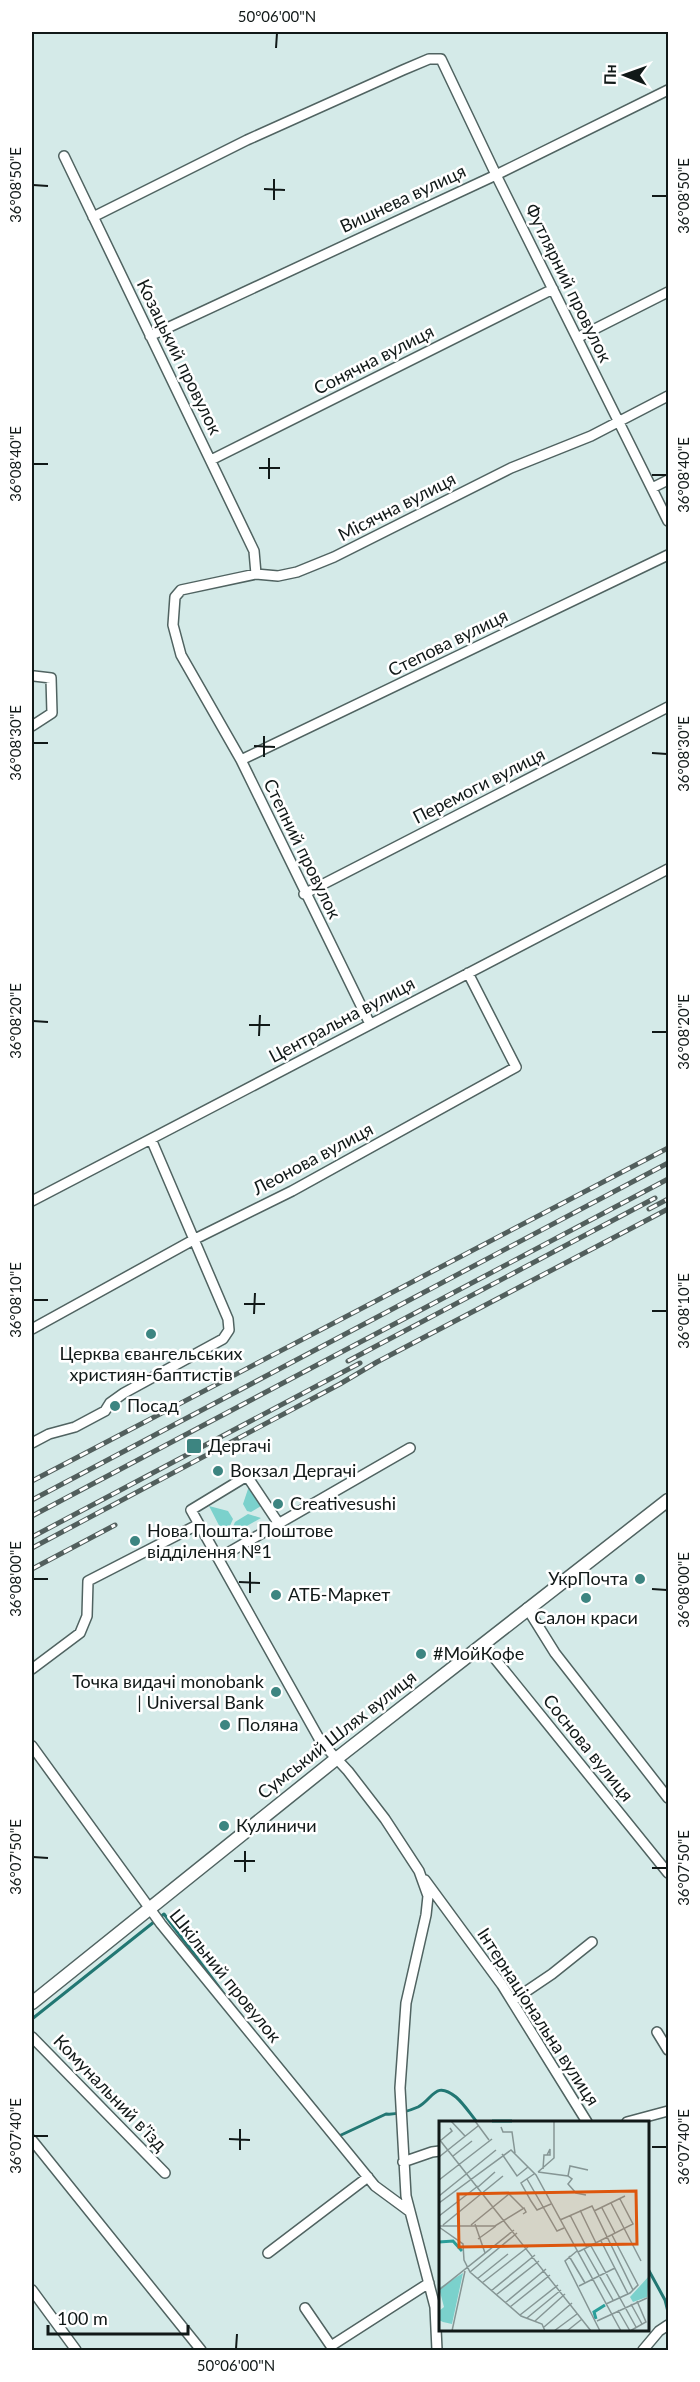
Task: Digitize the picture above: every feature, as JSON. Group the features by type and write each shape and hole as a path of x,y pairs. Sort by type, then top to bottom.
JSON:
{"main road":[{"name":"Сумський Шлях вулиця","path":"32,2004 336,1759 527,1608 669,1500"}],"street":[{"name":"Футлярний провулок","path":"93,218 247,140 429,59 441,59 496,175 669,521"},
{"name":"Вишнева вулиця","path":"150,336 496,175 669,90"},
{"name":"Козацький провулок","path":"64,156 254,551 256,574"},
{"name":"Сонячна вулиця","path":"211,460 553,290"},
{"path":"577,338 669,292"},
{"name":"Місячна вулиця","path":"181,590 256,574 278,576 297,572 334,557 511,468 591,436 669,396"},
{"path":"652,488 669,480"},
{"name":"Степова вулиця","path":"241,760 669,555"},
{"name":"Степний провулок","path":"181,590 176,597 173,625 181,655 241,760 304,894 370,1024"},
{"path":"32,726 52,713 51,678 34,676"},
{"name":"Перемоги вулиця","path":"304,894 669,707"},
{"name":"Центральна вулиця","path":"32,1201 669,869"},
{"name":"Леонова вулиця","path":"32,1329 195,1239 292,1191 516,1067 468,973"},
{"path":"32,1443 49,1434 75,1427 105,1411 110,1403 124,1393 223,1339 229,1330 228,1319 151,1139"},
{"path":"219,1558 410,1448"},
{"path":"279,1524 247,1476 191,1510 321,1742 348,1771 385,1818 418,1871 428,1896 426,1915 406,2003 400,2088 403,2162 409,2211 435,2307 437,2350"},
{"path":"32,1669 80,1633 87,1616 88,1581 199,1524"},
{"path":"527,1608 555,1653 669,1798"},
{"name":"Соснова вулиця","path":"483,1644 669,1873"},
{"name":"Шкільний провулок","path":"32,1746 149,1909 375,2186 409,2211"},
{"name":"Інтернаціональна вулиця","path":"418,1871 512,2001 586,2121"},
{"path":"512,2001 552,1974 592,1942"},
{"path":"657,2032 669,2050"},
{"name":"Комунальний в’їзд","path":"32,2037 165,2173"},
{"path":"631,2121 669,2111"},
{"path":"32,2140 201,2350"},
{"path":"403,2162 439,2151"},
{"path":"268,2253 368,2177"},
{"path":"305,2308 331,2346 429,2283"},
{"path":"32,2290 76,2350"},
{"path":"643,2350 659,2331 669,2325"}],"shaded area":[{"path":"249,1486 261,1506 251,1512 247,1511 243,1504"},
{"path":"209,1506 228,1511 233,1519 225,1537"},
{"path":"248,1514 261,1518 229,1536 235,1522"}],"waterway":[{"path":"32,2019 164,1914 224,1994"},
{"path":"233,2006 318,2110"},
{"path":"339,2136 386,2114 418,2107 435,2093 443,2090 456,2097 476,2121"},
{"path":"649,2271 665,2300 668,2312"}],"railway":[{"path":"32,1481 668,1148"},
{"path":"32,1500 668,1163"},
{"path":"32,1516 668,1179"},
{"path":"348,1361 655,1198"},
{"path":"649,1209 668,1199"},
{"path":"32,1548 340,1384 377,1362 668,1209"},
{"path":"32,1537 360,1363"},
{"path":"32,1569 115,1525"}],"place":[{"name":"Церква євангельських християн-баптистів","path":"151,1334"},
{"name":"Посад","path":"115,1406"},
{"name":"Дергачі","path":"194,1446"},
{"name":"Вокзал Дергачі","path":"218,1471"},
{"name":"Creativesushi","path":"278,1504"},
{"name":"Нова Пошта. Поштове відділення №1","path":"135,1541"},
{"name":"УкрПочта","path":"640,1579"},
{"name":"АТБ-Маркет","path":"276,1595"},
{"name":"Салон краси","path":"586,1598"},
{"name":"#МойКофе","path":"421,1654"},
{"name":"Точка видачі monobank | Universal Bank","path":"276,1692"},
{"name":"Поляна","path":"225,1725"},
{"name":"Кулиничи","path":"224,1826"}]}
